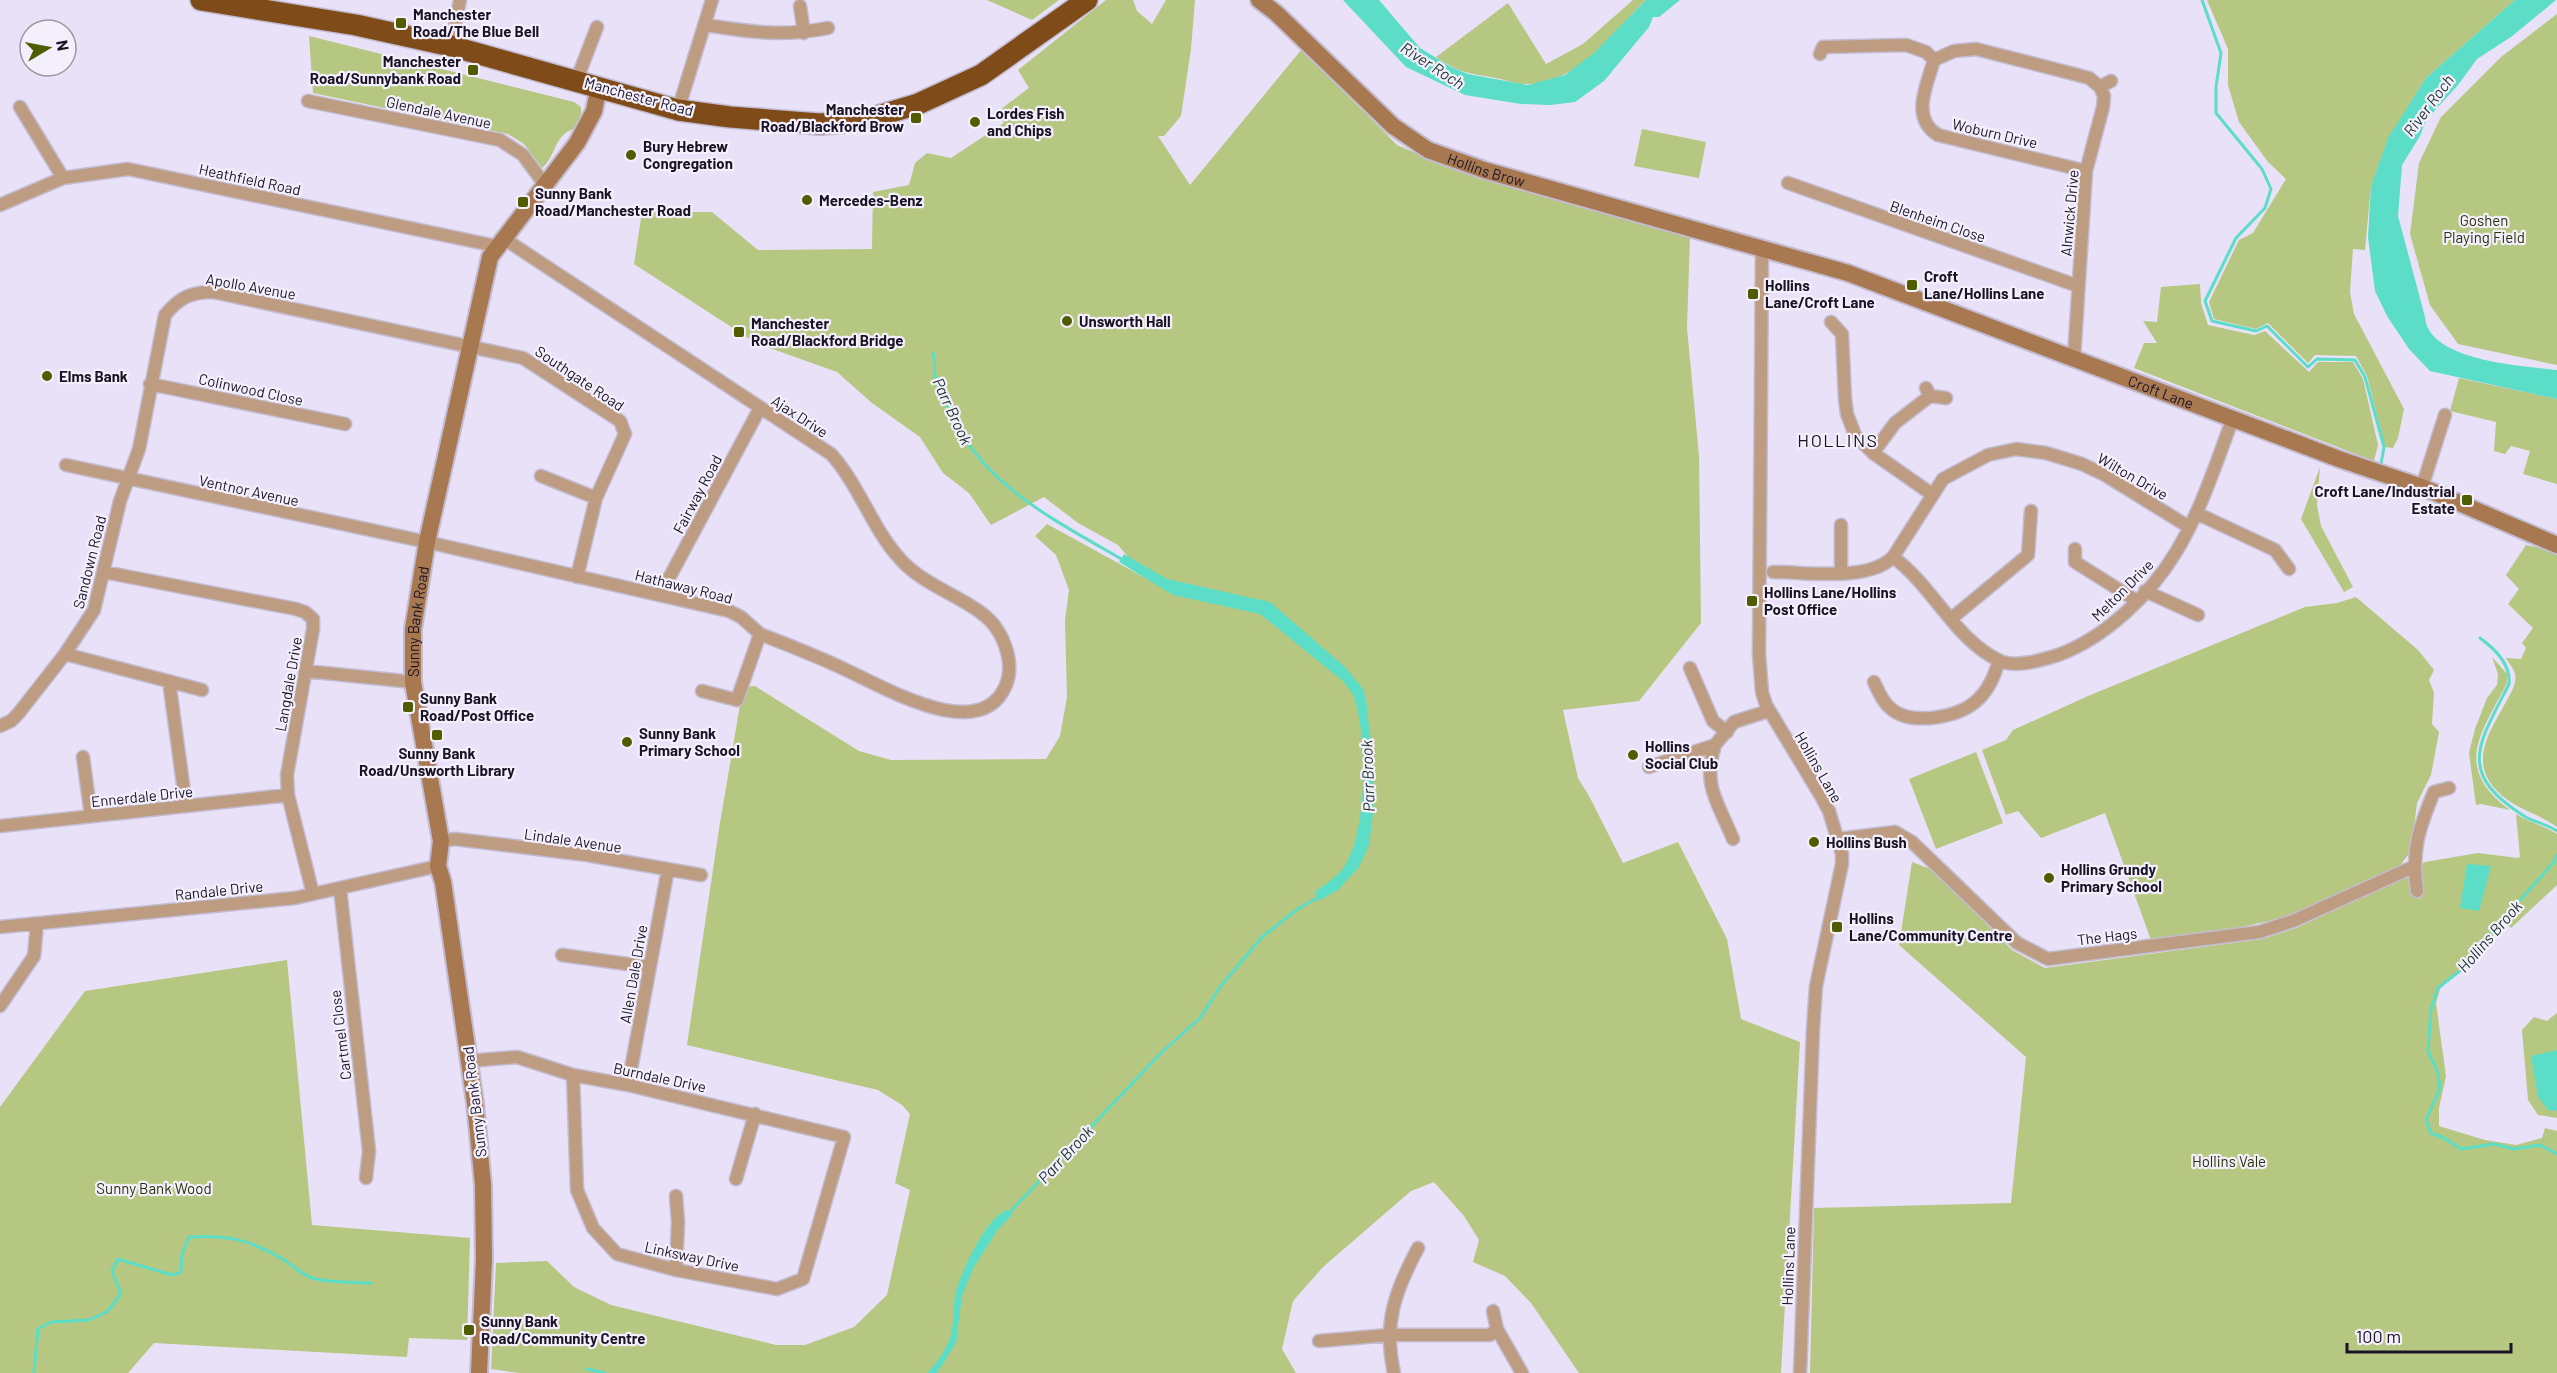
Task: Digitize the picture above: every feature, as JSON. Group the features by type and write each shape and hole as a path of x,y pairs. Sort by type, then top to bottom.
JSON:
{"highway":[{"name":"Manchester Road","path":"201,0 240,3 451,46 577,79 678,110 730,117 820,124 861,121 918,104 981,75 1087,0"}],"street":[{"path":"451,46 460,0"},
{"path":"678,110 712,0"},
{"name":"Hollins Brow","path":"1259,0 1276,13 1393,126 1428,150 1484,170 1762,248"},
{"path":"800,6 804,33"},
{"path":"705,25 764,34 804,33 828,28"},
{"path":"577,79 597,27"},
{"path":"1820,54 1823,47 1906,45 1926,52 1934,60"},
{"name":"Alnwick Drive","path":"1934,60 1954,51 1976,49 2106,84 2103,107 2086,171 2074,358"},
{"name":"Woburn Drive","path":"1934,60 1922,107 1922,117 1932,132 2086,171"},
{"name":"Sunny Bank Road","path":"479,1373 484,1259 483,1185 469,1061 443,882 438,866 441,841 413,682 414,628 427,542 490,257 590,123 599,86"},
{"name":"Glendale Avenue","path":"308,101 500,140 523,155 545,185"},
{"path":"20,107 63,178"},
{"name":"Heathfield Road","path":"0,205 63,178 128,170 500,242"},
{"name":"Blenheim Close","path":"1788,183 2078,286"},
{"name":"Ajax Drive","path":"500,242 831,454 846,472 886,543 902,562 919,578 980,613 992,623 1001,636 1006,650 1009,665 1008,679"},
{"name":"Croft Lane","path":"1762,248 1848,273 2422,487 2557,545"},
{"name":"Hollins Lane","path":"1762,248 1759,654 1762,692 1768,711 1821,796 1838,839 1842,864 1816,986 1800,1373"},
{"name":"Apollo Avenue","path":"128,480 139,449 165,315 178,300 195,292 213,292 470,345"},
{"path":"1831,322 1842,334 1845,399 1851,428 1860,442 1873,453 1934,495"},
{"name":"Southgate Road","path":"470,345 523,358 620,421 625,434 596,498 578,577"},
{"name":"Colinwood Close","path":"150,384 345,424"},
{"path":"1873,453 1895,423 1928,392 1947,398"},
{"name":"Fairway Road","path":"660,595 760,408"},
{"path":"2422,487 2445,415"},
{"name":"Melton Drive","path":"1999,660 2011,663 2030,661 2064,652 2098,635 2141,596 2170,562 2189,527 2233,418"},
{"name":"Wilton Drive","path":"1893,557 1943,479 1988,455 2010,449 2030,450 2077,463 2105,475 2189,527"},
{"name":"Ventnor Avenue","path":"66,465 427,542"},
{"path":"541,476 596,498"},
{"name":"Sandown Road","path":"0,726 11,721 18,714 65,654 94,610 120,501 128,480"},
{"path":"1952,618 2036,554 2031,511"},
{"path":"2196,513 2275,550 2289,569"},
{"path":"1841,572 1842,525"},
{"name":"Hathaway Road","path":"427,542 729,611 741,617 760,634 928,707 959,712 988,707 1001,696 1008,679"},
{"path":"2075,549 2075,562 2141,596 2198,615"},
{"path":"1773,572 1861,572 1879,568 1893,557 1916,575 1969,638 1999,660 1996,674 1976,702 1961,712 1940,717 1919,719 1898,714 1886,705 1874,682"},
{"name":"Langdale Drive","path":"104,572 305,612 310,615 314,623 287,775 288,795 313,894"},
{"path":"702,691 737,700 760,634"},
{"path":"65,654 202,690"},
{"path":"1690,668 1713,722 1727,732"},
{"path":"305,671 413,682"},
{"path":"169,681 186,806"},
{"path":"1733,839 1709,782 1709,765 1715,745 1734,722 1768,711"},
{"path":"1649,767 1715,745"},
{"path":"83,757 92,816"},
{"path":"2417,891 2413,867 2419,827 2434,792 2449,788"},
{"name":"Ennerdale Drive","path":"0,826 288,795"},
{"name":"The Hags","path":"1838,839 1895,832 1912,842 2017,943 2048,959 2259,932 2293,921 2413,867"},
{"name":"Lindale Avenue","path":"441,841 454,839 587,855 701,875"},
{"name":"Randale Drive","path":"0,927 313,894 438,866"},
{"name":"Allen Dale Drive","path":"628,1085 668,869"},
{"name":"Cartmel Close","path":"340,888 369,1151 366,1178"},
{"path":"0,1006 34,956 37,924"},
{"path":"562,955 649,967"},
{"name":"Burndale Drive","path":"469,1061 517,1057 573,1075 755,1114 844,1137"},
{"name":"Linksway Drive","path":"573,1075 577,1190 593,1228 617,1254 676,1269 777,1289 802,1279 844,1137"},
{"path":"736,1179 755,1114"},
{"path":"676,1196 678,1222 676,1269"},
{"path":"1394,1373 1389,1335 1394,1299 1402,1277 1418,1248"},
{"path":"1492,1311 1497,1329 1522,1373"},
{"path":"1319,1341 1389,1335 1448,1333 1490,1335 1497,1329"}],"green space":[{"path":"987,0 1059,0 1032,20"},
{"path":"1106,0 1133,0 1137,11 1152,24 1166,0 1195,0 1191,49 1181,116 1164,136 1158,136 1190,185 1302,49 1397,145 1438,163 1654,228 1690,236 1687,328 1699,456 1701,623 1639,701 1563,710 1578,778 1623,863 1678,842 1727,939 1741,1019 1800,1042 1781,1373 1579,1373 1531,1303 1505,1276 1473,1262 1479,1240 1464,1216 1434,1182 1411,1191 1323,1267 1293,1301 1282,1349 1296,1373 519,1373 491,1369 496,1263 547,1261 574,1287 611,1305 776,1345 805,1345 854,1327 887,1295 910,1190 895,1183 910,1114 902,1105 878,1090 687,1045 743,687 755,686 859,751 891,760 1046,759 1060,736 1067,697 1065,620 1069,590 1056,555 1035,536 1047,524 1147,579 1118,545 1078,523 1044,497 991,525 969,493 943,473 920,437 872,403 837,372 756,343 634,264 642,212 712,212 758,250 872,249 873,192 909,185 915,163 927,153 951,158 1004,123 997,112 1029,88 1018,70"},
{"path":"1633,0 1646,0 1594,54 1563,75 1546,81 1520,84 1472,74 1452,67 1436,57 1508,3 1546,64 1583,44"},
{"path":"2207,0 2515,0 2426,78 2388,139 2371,186 2365,250 2353,249 2350,292 2354,314 2404,409 2398,438 2393,448 2385,447 2367,376 2356,356 2315,355 2308,363 2268,323 2256,329 2214,319 2209,302 2239,240 2253,233 2286,179 2268,162 2239,122 2228,85 2228,49"},
{"name":"Goshen Playing Field","path":"2557,14 2557,365 2458,344 2430,305 2410,234 2419,163 2441,117 2501,57"},
{"path":"309,36 574,102 581,107 581,116 574,129 567,132 559,141 542,168 524,144 508,134 313,93"},
{"path":"1642,129 1706,142 1699,178 1634,166"},
{"path":"2200,284 2201,303 2208,325 2254,335 2265,331 2309,372 2318,362 2353,362 2363,379 2378,445 2374,461 2134,368 2144,343 2157,343 2143,321 2157,322 2161,287"},
{"path":"2459,378 2557,399 2557,484 2523,474 2530,451 2511,446 2505,454 2494,451 2496,422 2450,411"},
{"path":"2320,467 2317,505 2321,526 2353,587 2344,592 2301,519"},
{"path":"2526,545 2557,552 2557,827 2505,798 2489,781 2484,769 2483,758 2489,734 2515,681 2514,672 2506,658 2521,659 2526,648 2522,643 2533,628 2508,604 2519,589 2506,575"},
{"path":"2356,597 2418,650 2434,670 2429,680 2434,693 2432,724 2439,732 2431,775 2417,803 2411,851 2399,867 2329,900 2278,919 2237,928 2151,940 2105,813 2041,838 2018,811 2006,815 1982,750 2006,740 2013,730 2088,696 2305,607 2337,603"},
{"path":"2492,657 2507,674 2507,683 2481,734 2477,750 2477,764 2481,779 2492,794 2510,810 2476,805 2469,753 2487,698 2497,685 2498,674"},
{"path":"1976,752 2003,823 1936,849 1909,779"},
{"name":"Hollins Vale","path":"2516,814 2557,834 2557,885 2511,928 2506,923 2440,989 2436,1003 2446,1076 2439,1108 2439,1126 2485,1140 2516,1145 2542,1138 2545,1128 2557,1131 2557,1373 1810,1373 1814,1208 2011,1203 2026,1057 1899,945 1912,862 1933,870 2012,950 2045,968 2262,939 2296,928 2399,880 2425,862 2478,853 2518,858 2520,857"},
{"name":"Sunny Bank Wood","path":"287,960 312,1225 470,1238 467,1340 409,1338 407,1357 154,1343 128,1373 0,1373 0,1107 85,991"},
{"path":"2557,1013 2557,1118 2538,1115 2528,1100 2522,1030 2534,1017 2547,1021"}],"water":[{"name":"River Roch","path":"1343,0 1379,0 1420,48 1451,67 1468,74 1528,85 1565,75 1594,53 1646,0 1680,0 1659,17 1653,17 1649,27 1604,81 1575,102 1550,105 1521,104 1465,95 1406,67"},
{"name":"River Roch","path":"2515,0 2556,0 2511,37 2477,59 2458,85 2426,120 2420,136 2402,165 2398,216 2430,332 2442,343 2479,359 2557,370 2557,399 2430,371 2409,349 2387,316 2375,291 2368,237 2371,186 2388,138 2426,78"},
{"path":"1124,554 1167,579 1270,602 1345,667 1363,689 1372,753 1374,805 1369,845 1359,867 1339,889 1319,901 1315,892 1342,870 1348,860 1359,825 1363,756 1358,714 1352,693 1344,682 1260,614 1173,595 1119,562"},
{"path":"2467,864 2491,866 2479,911 2460,908"},
{"path":"2557,1050 2557,1111 2548,1110 2538,1097 2531,1056"},
{"path":"1007,1210 1013,1214 997,1231 974,1267 962,1296 956,1343 937,1373 927,1373 946,1348 950,1338 956,1291 963,1271 983,1233 999,1214"}],"waterway":[{"name":"Hollins Brook","path":"2202,0 2221,53 2216,87 2216,113 2262,169 2271,189 2265,208 2236,238 2205,301 2212,321 2256,331 2267,326 2308,367 2317,359 2355,360 2365,377 2384,447 2381,464"},
{"name":"Parr Brook","path":"933,353 938,387 961,433 978,457 1021,497 1070,530 1123,560"},
{"name":"Hollins Brook","path":"2480,638 2496,652 2505,664 2509,677 2509,684 2482,741 2479,756 2481,771 2488,785 2502,800 2528,818 2557,831"},
{"name":"Hollins Brook","path":"2557,855 2554,862 2480,945 2466,966 2438,988 2431,1009 2428,1051 2438,1073 2440,1088 2426,1120 2431,1133 2461,1149 2494,1144 2514,1149 2540,1145 2557,1154"},
{"name":"Parr Brook","path":"1008,1214 1162,1052 1200,1018 1220,987 1262,937 1299,908 1319,897"},
{"name":"Parr Brook","path":"34,1373 38,1329 51,1322 89,1320 107,1312 121,1294 112,1271 118,1259 172,1275 181,1272 182,1254 189,1237 214,1237 247,1242 285,1260 304,1274 319,1280 371,1283"},
{"name":"Parr Brook","path":"587,1369 605,1373"}],"place":[{"name":"Manchester Road/The Blue Bell","path":"401,23"},
{"name":"Manchester Road/Sunnybank Road","path":"473,70"},
{"name":"Manchester Road/Blackford Brow","path":"916,118"},
{"name":"Lordes Fish and Chips","path":"975,122"},
{"name":"Bury Hebrew Congregation","path":"631,155"},
{"name":"Mercedes-Benz","path":"807,200"},
{"name":"Sunny Bank Road/Manchester Road","path":"523,202"},
{"name":"Croft Lane/Hollins Lane","path":"1912,285"},
{"name":"Hollins Lane/Croft Lane","path":"1753,294"},
{"name":"Unsworth Hall","path":"1067,321"},
{"name":"Manchester Road/Blackford Bridge","path":"739,332"},
{"name":"Elms Bank","path":"47,376"},
{"name":"Croft Lane/Industrial Estate","path":"2467,500"},
{"name":"Hollins Lane/Hollins Post Office","path":"1752,601"},
{"name":"Sunny Bank Road/Post Office","path":"408,707"},
{"name":"Sunny Bank Road/Unsworth Library","path":"437,735"},
{"name":"Sunny Bank Primary School","path":"627,742"},
{"name":"Hollins Social Club","path":"1633,755"},
{"name":"Hollins Bush","path":"1814,842"},
{"name":"Hollins Grundy Primary School","path":"2049,878"},
{"name":"Hollins Lane/Community Centre","path":"1837,927"},
{"name":"Sunny Bank Road/Community Centre","path":"469,1330"}],"district":[{"name":"HOLLINS","path":"1838,440"}]}
